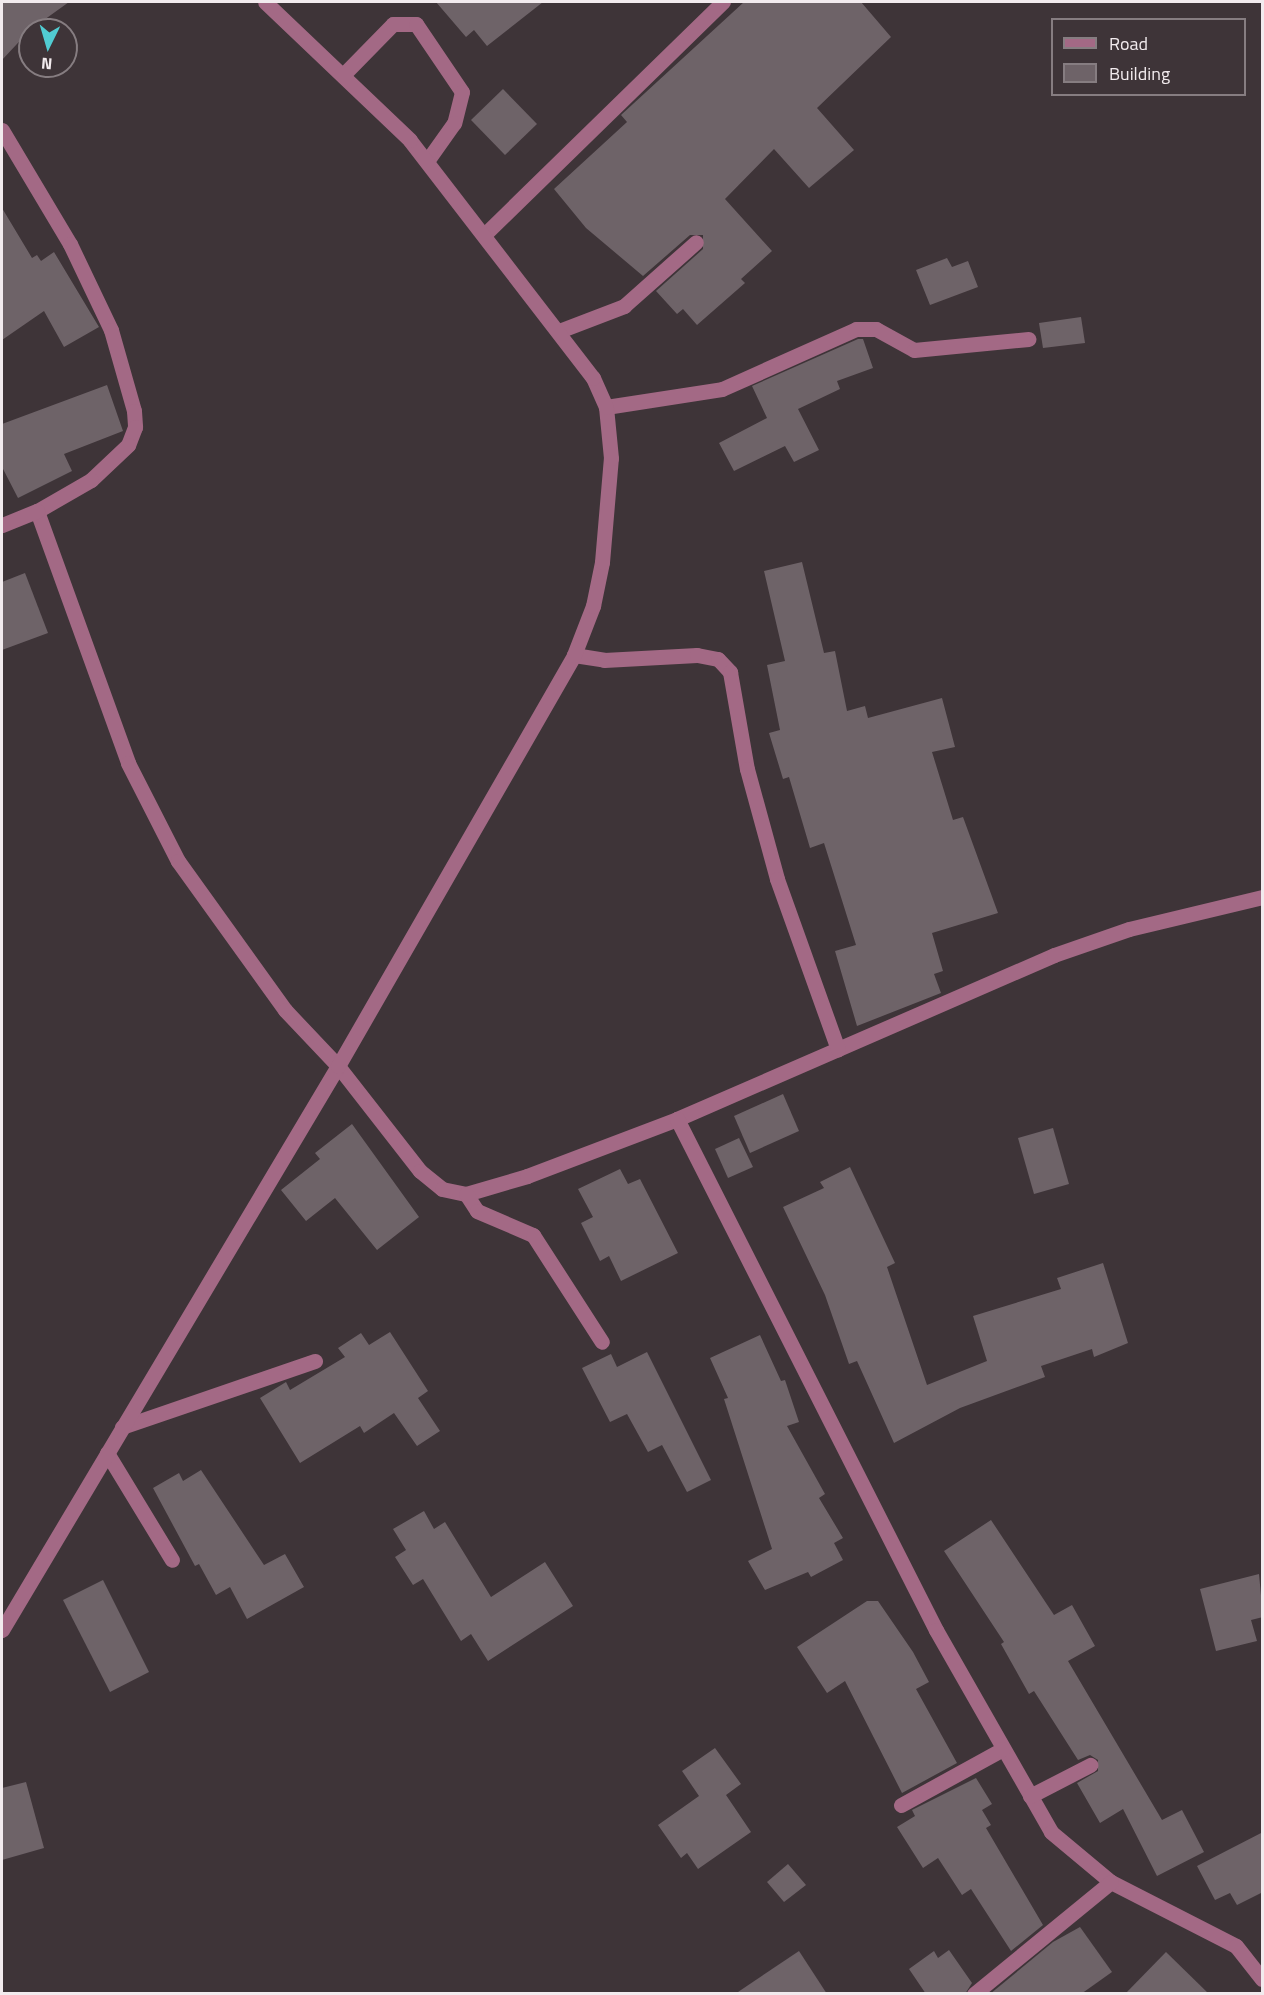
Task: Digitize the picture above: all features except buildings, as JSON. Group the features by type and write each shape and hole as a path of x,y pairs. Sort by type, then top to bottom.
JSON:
{"street":[{"path":"2,1630 338,1065 574,655 593,606 602,562 611,458 606,407 593,378 427,161 344,74 265,2"},
{"path":"484,235 723,2"},
{"path":"344,74 393,24 416,24 462,92 454,123 427,161"},
{"path":"2,130 70,244 111,330 134,411 135,428 128,445 91,480 37,511 2,525"},
{"path":"559,331 624,306 696,242"},
{"path":"606,407 722,389 856,329 876,329 914,350 1028,339"},
{"path":"37,511 84,650 148,807 211,910 285,1010 338,1065 420,1171 442,1189 466,1194 677,1119 1054,955 1128,929 1263,897"},
{"path":"574,655 604,660 697,655 718,659 730,672 747,769 777,879 838,1049"},
{"path":"677,1119 936,1630 1051,1832 1111,1882 1236,1946 1263,1980"},
{"path":"466,1194 477,1211 533,1236 602,1342"},
{"path":"122,1427 315,1361"},
{"path":"107,1453 172,1560"},
{"path":"901,1804 1004,1749"},
{"path":"1030,1796 1090,1765"},
{"path":"974,1994 1111,1882"}]}
